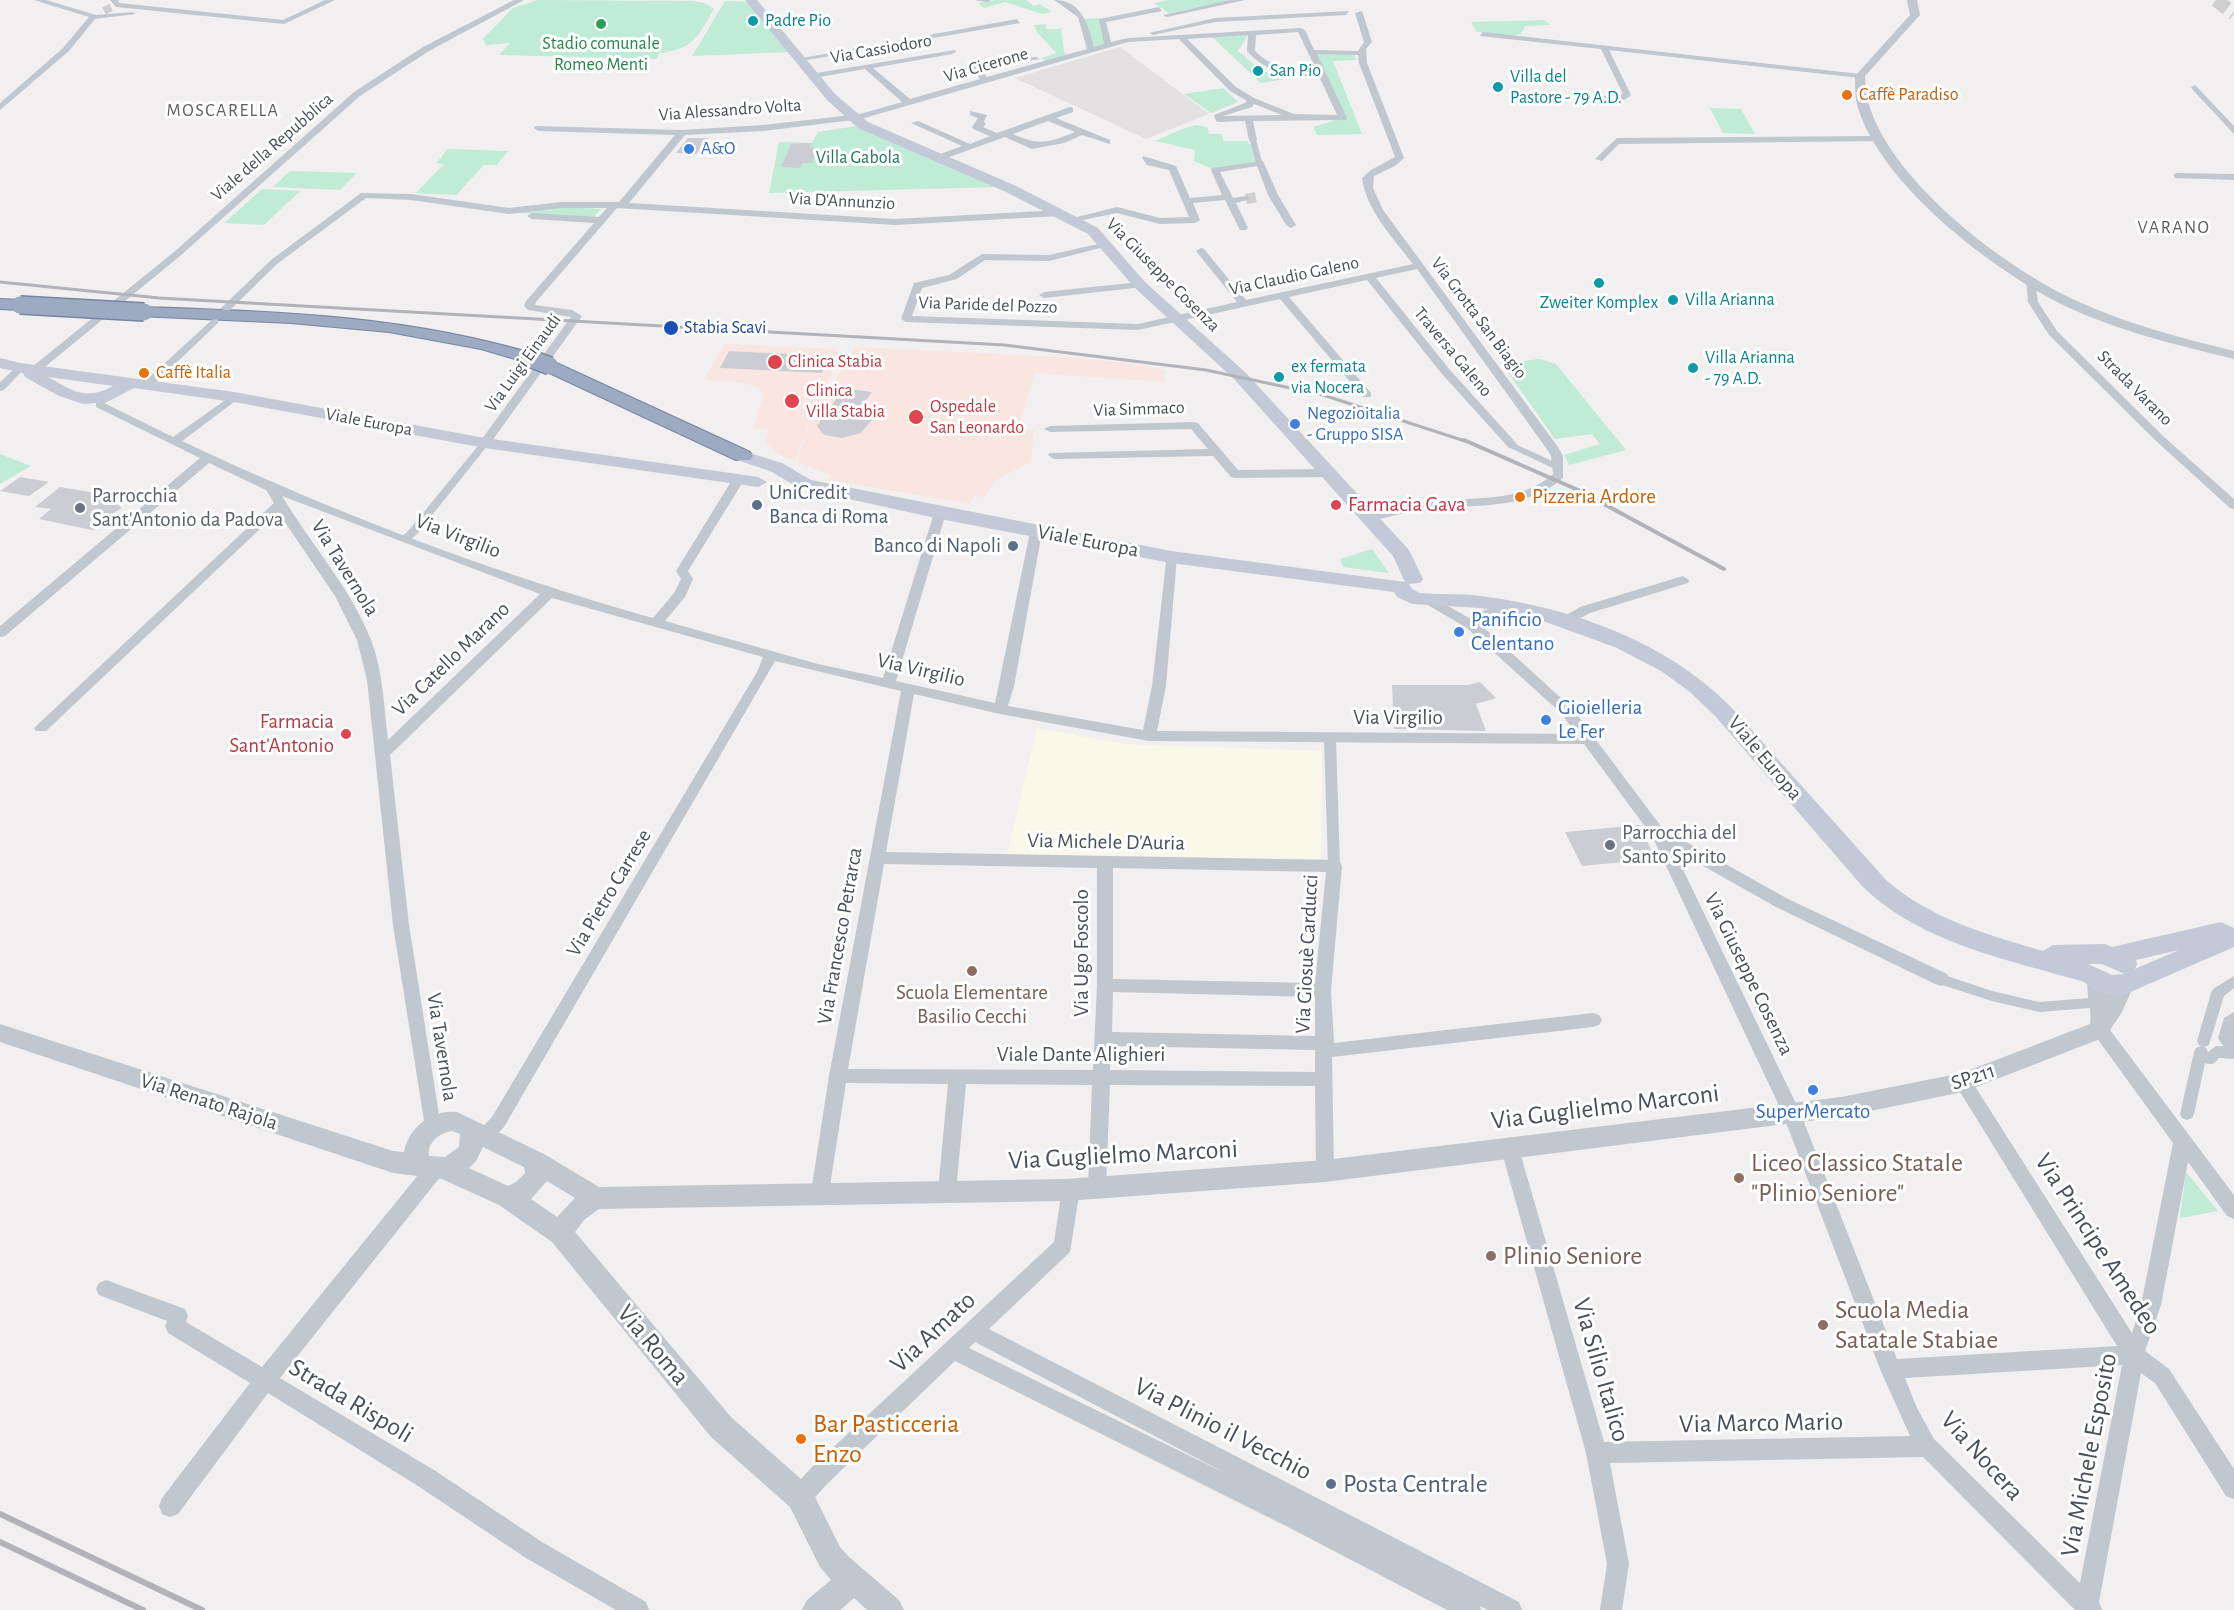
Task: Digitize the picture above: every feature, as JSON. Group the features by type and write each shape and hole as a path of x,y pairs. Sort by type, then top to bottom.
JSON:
{"highway":[{"path":"0,304 333,320 444,335 550,366 758,472"}],"main road":[{"name":"Via Giuseppe Cosenza","path":"751,0 852,118 1076,220 1107,245 1140,285 1240,376 1402,554 1419,589"},
{"name":"Viale Europa","path":"0,363 27,369 85,375 129,384 234,397 485,443 758,472 805,484 1036,532 1172,557 1419,589 1563,621 1642,651 1704,692 1736,722 1852,859 1893,899 1946,929 1975,941 2099,974 2112,986 2129,984"},
{"name":"Via Tavernola","path":"27,369 60,389 84,399 100,399"},
{"path":"60,389 69,380 85,375"},
{"path":"100,399 129,384"},
{"path":"2099,974 2234,928"},
{"path":"2129,984 2234,936"}],"street":[{"path":"38,0 92,18 109,14 130,15 165,0"},
{"path":"115,4 125,0"},
{"path":"115,4 284,22 331,0"},
{"name":"Viale della Repubblica","path":"27,369 177,254 357,94 426,49 520,0"},
{"path":"743,0 751,0"},
{"path":"978,0 987,0"},
{"path":"1058,0 1081,16 1091,51"},
{"path":"1149,1 1166,0"},
{"path":"1167,15 1239,0 1263,17"},
{"path":"1912,0 1915,15 1860,76 1864,109 1878,139 1901,173 1950,222 2030,283 2100,316 2196,346 2234,355"},
{"path":"1149,1 1183,26"},
{"path":"1108,46 1102,21 1160,9"},
{"path":"0,107 78,37 92,18 104,12"},
{"name":"Via Cicerone","path":"852,118 1183,26 1263,17 1346,13"},
{"name":"Via Grotta San Biagio","path":"1359,14 1368,42 1362,53 1366,74 1400,158 1393,164 1370,173 1367,178 1368,188 1378,210 1552,447 1558,467"},
{"path":"801,59 1017,21"},
{"name":"Via Cicerone","path":"1128,40 1301,30 1310,52"},
{"path":"1252,33 1251,51 1270,67 1299,73 1321,73"},
{"path":"1483,34 1860,76"},
{"path":"1182,38 1233,89 1251,100 1293,117"},
{"path":"1595,99 1622,99 1627,95 1604,46"},
{"name":"Via Cassiodoro","path":"814,76 952,52"},
{"path":"1251,100 1249,105 1218,115 1219,119 1227,121 1293,117 1343,118 1310,52 1362,53"},
{"path":"1001,53 1005,62"},
{"path":"986,81 973,66 1039,59 1045,64"},
{"path":"866,66 909,103"},
{"path":"2195,87 2234,131"},
{"path":"938,158 1070,110"},
{"path":"973,113 984,117 979,122 982,124 976,127 996,136"},
{"name":"Via Alessandro Volta","path":"538,128 682,133 852,118"},
{"path":"1048,118 1107,142"},
{"path":"1249,120 1269,195 1291,225"},
{"path":"915,123 968,146"},
{"path":"1006,134 1032,146 1061,141 1082,132"},
{"path":"225,309 282,255 364,195 411,197 509,211 515,214 600,220 618,206 682,133"},
{"path":"1599,159 1617,141 1878,139"},
{"path":"1076,220 1117,210 1160,221 1195,220 1173,168 1150,163 1146,158"},
{"path":"1243,228 1215,170 1260,163"},
{"path":"2177,176 2234,177"},
{"path":"1187,201 1246,199"},
{"name":"Via D'Annunzio","path":"509,211 561,205 618,206 895,222 1060,213"},
{"name":"Via Luigi Einaudi","path":"485,443 577,316 572,313 532,308 529,306 531,301 600,220"},
{"name":"Via Paride del Pozzo","path":"1107,245 1049,258 982,257 970,268 944,282 918,285 906,319 1137,327 1175,317"},
{"path":"1201,251 1243,303"},
{"name":"Via Claudio Galeno","path":"1175,317 1419,266"},
{"name":"Traversa Galeno","path":"1370,277 1446,372 1513,446"},
{"name":"Strada Varano","path":"2030,283 2032,302 2053,333 2159,438 2234,505"},
{"path":"1044,295 1140,285"},
{"path":"1282,295 1367,395"},
{"path":"129,384 214,321"},
{"path":"0,388 27,369"},
{"path":"175,441 234,397"},
{"name":"Via Tavernola","path":"100,399 100,405 109,410 271,488 290,522 341,596 364,640 374,680 400,924 432,1127"},
{"name":"Via Simmaco","path":"1050,429 1194,425 1235,474 1327,473"},
{"path":"405,539 485,443"},
{"path":"1368,517 1418,506 1530,494 1549,486 1559,475 1558,467 1513,446"},
{"path":"1054,455 1216,452"},
{"path":"0,633 209,457"},
{"path":"655,624 681,594 687,579 682,571 758,472"},
{"name":"Via Virgilio","path":"271,488 549,593 771,655 999,709 1149,736 1590,739"},
{"path":"41,728 281,503"},
{"path":"888,684 940,513"},
{"path":"999,709 1007,686 1036,532"},
{"path":"1149,736 1159,686 1172,557"},
{"path":"1563,621 1585,610 1683,580"},
{"name":"Via Giuseppe Cosenza","path":"1419,589 1476,629 1567,711 1658,833 1791,1112"},
{"name":"Via Catello Marano","path":"382,754 549,593"},
{"path":"1476,629 1476,622 1485,614 1514,609"},
{"name":"Via Pietro Carrese","path":"477,1137 498,1122 764,672 771,655"},
{"name":"Via Francesco Petrarca","path":"820,1192 838,1076 904,706 909,689"},
{"name":"Via Giosuè Carducci","path":"1325,1171 1323,990 1334,866 1330,739"},
{"path":"1658,833 1782,903 1941,979 1992,996 2039,1007 2099,974 2100,1030 2234,1210"},
{"name":"Via Michele D'Auria","path":"877,858 1334,866"},
{"name":"Via Ugo Foscolo","path":"1097,1187 1106,985 1105,862"},
{"path":"2187,1114 2218,993 2234,981"},
{"path":"2100,1030 2129,984"},
{"path":"1106,985 1323,990"},
{"path":"2202,1050 2210,1059 2216,1052 2234,1051 2227,1038 2230,1023 2234,1019"},
{"name":"Viale Dante Alighieri","path":"1104,1039 1325,1047 1593,1020"},
{"name":"SP211","path":"1791,1112 1841,1107 1964,1082 2100,1030"},
{"name":"Via Renato Rajola","path":"0,1033 385,1160 433,1167"},
{"name":"Viale Dante Alighieri","path":"838,1076 1324,1079"},
{"path":"947,1191 958,1077"},
{"name":"Via Principe Amedeo","path":"1964,1082 2134,1355 2162,1376 2234,1488"},
{"name":"Via Guglielmo Marconi","path":"596,1198 1071,1189 1325,1171 1791,1112"},
{"name":"Via Nocera","path":"1791,1112 1890,1369 1909,1414 1927,1446 2088,1609"},
{"path":"477,1137 462,1160 433,1167 416,1157 419,1141 432,1127 451,1121 460,1121 477,1137 536,1161 596,1198"},
{"name":"Via Michele Esposito","path":"2088,1609 2134,1355 2151,1305 2182,1138"},
{"name":"Via Silio Italico","path":"1510,1149 1597,1453 1618,1564 1611,1610"},
{"path":"508,1197 525,1190 537,1176 536,1161"},
{"name":"Via Roma","path":"433,1167 508,1197 561,1234 721,1427 800,1497 830,1557 851,1582 817,1610"},
{"name":"Strada Rispoli","path":"433,1167 265,1380 426,1478 534,1550 638,1610"},
{"name":"Via Amato","path":"800,1497 819,1476 1063,1246 1071,1189"},
{"path":"561,1234 569,1218 583,1204 596,1198"},
{"path":"106,1289 178,1316 175,1326 265,1380 170,1506"},
{"name":"Via Plinio il Vecchio","path":"974,1331 1511,1610"},
{"path":"953,1350 1298,1520 1470,1610"},
{"path":"1890,1369 2134,1355"},
{"name":"Via Marco Mario","path":"1597,1453 1927,1446"},
{"name":"Via Roma","path":"830,1557 889,1610"}],"shaded area":[{"path":"1120,47 1209,114 1146,139 1015,78"},
{"name":"Ospedale San Leonardo","path":"725,344 833,349 839,353 820,405 855,347 1063,357 1129,363 1165,370 1165,382 1035,373 1018,429 1034,430 1031,462 994,481 985,497 974,496 969,504 829,480 832,475 797,462 815,405 795,461 776,453 765,441 769,429 753,429 763,397 760,388 744,383 704,380"},
{"path":"1037,728 1125,744 1322,751 1321,859 1007,854"}],"green space":[{"name":"Stadio comunale Romeo Menti","path":"538,0 692,1 705,3 714,9 694,40 681,48 660,53 656,59 499,55 510,43 486,45 483,39 513,8"},
{"path":"996,0 1026,0 1034,6 1040,4 1052,12 1042,14 1005,2 984,8 978,3"},
{"path":"1170,0 1233,0 1169,13 1154,3"},
{"path":"725,1 752,2 790,52 692,56"},
{"path":"1100,18 1107,45 1091,50 1082,19"},
{"path":"1544,20 1551,25 1525,26 1521,34 1513,36 1477,32 1471,22"},
{"path":"1046,24 1046,29 1061,29 1064,52 1069,56 1046,62 1042,58 1056,53 1037,32 1034,25"},
{"path":"1249,33 1238,51 1261,70 1284,79 1261,83 1212,37"},
{"path":"1353,52 1356,60 1333,61 1362,134 1317,135 1313,127 1342,118 1311,53"},
{"path":"1223,88 1238,102 1211,113 1184,94"},
{"path":"1710,108 1741,109 1755,134 1723,133"},
{"name":"Villa Gabola","path":"863,125 999,187 769,193 779,142 812,143 818,132"},
{"path":"1196,125 1207,127 1209,134 1222,134 1224,141 1248,141 1249,144 1253,144 1260,163 1215,170 1194,161 1195,150 1155,141"},
{"path":"448,149 508,151 497,165 484,165 456,195 416,193 444,164 436,163"},
{"path":"290,171 357,173 340,190 273,187"},
{"path":"262,189 300,191 264,225 224,223"},
{"path":"568,207 601,209 594,217 519,213 521,210"},
{"path":"1539,359 1556,364 1626,450 1569,465 1564,455 1600,444 1592,434 1555,439 1502,364"},
{"path":"0,454 31,466 0,484"},
{"path":"1372,549 1389,573 1343,567 1340,559"},
{"path":"2186,1172 2218,1211 2180,1218"}],"building":[{"name":"A&O","path":"688,138 709,138 696,154 676,153"},
{"name":"Villa Gabola","path":"812,143 809,148 818,148 812,163 802,163 800,168 781,167 791,144"},
{"name":"Clinica Stabia","path":"729,351 829,356 822,373 720,368"},
{"path":"844,388 872,392 862,405 881,409 861,433 842,438 824,435 817,426"},
{"name":"Parrocchia Sant'Antonio da Padova","path":"20,477 49,482 29,496 0,491"},
{"name":"Parrocchia Sant'Antonio da Padova","path":"60,487 107,495 122,508 115,512 109,525 92,530 39,519 51,509 35,507"},
{"path":"1480,682 1496,698 1476,704 1486,731 1394,729 1392,685 1468,685"},
{"name":"Parrocchia del Santo Spirito","path":"1640,825 1655,859 1582,866 1565,832"}],"tunnel":[{"path":"2216,0 2234,14"},
{"path":"104,11 114,6"},
{"path":"1246,199 1257,197"}],"railway":[{"path":"0,282 159,298 1004,345 1206,370 1323,395 1468,442"},
{"path":"1464,440 1578,490 1724,569"},
{"path":"0,1514 202,1610"},
{"path":"0,1542 143,1610"}],"place":[{"name":"Padre Pio","path":"753,21"},
{"name":"Stadio comunale Romeo Menti","path":"601,24"},
{"name":"San Pio","path":"1258,71"},
{"name":"Villa del Pastore - 79 A.D.","path":"1498,87"},
{"name":"Caffè Paradiso","path":"1847,95"},
{"name":"A&O","path":"689,149"},
{"name":"Zweiter Komplex","path":"1599,283"},
{"name":"Villa Arianna","path":"1673,300"},
{"name":"Stabia Scavi","path":"671,328"},
{"name":"Clinica Stabia","path":"775,362"},
{"name":"Villa Arianna - 79 A.D.","path":"1693,368"},
{"name":"Caffè Italia","path":"144,373"},
{"name":"ex fermata via Nocera","path":"1279,377"},
{"name":"Clinica Villa Stabia","path":"792,401"},
{"name":"Ospedale San Leonardo","path":"916,417"},
{"name":"Negozioitalia - Gruppo SISA","path":"1295,424"},
{"name":"Pizzeria Ardore","path":"1520,497"},
{"name":"UniCredit Banca di Roma","path":"757,505"},
{"name":"Farmacia Gava","path":"1336,505"},
{"name":"Parrocchia Sant'Antonio da Padova","path":"80,508"},
{"name":"Banco di Napoli","path":"1013,546"},
{"name":"Panificio Celentano","path":"1459,632"},
{"name":"Gioielleria Le Fer","path":"1546,720"},
{"name":"Farmacia Sant'Antonio","path":"346,734"},
{"name":"Parrocchia del Santo Spirito","path":"1610,845"},
{"name":"Scuola Elementare Basilio Cecchi","path":"972,971"},
{"name":"SuperMercato","path":"1813,1090"},
{"name":"Liceo Classico Statale \"Plinio Seniore\"","path":"1739,1178"},
{"name":"Plinio Seniore","path":"1491,1256"},
{"name":"Scuola Media Satatale Stabiae","path":"1823,1325"},
{"name":"Bar Pasticceria Enzo","path":"801,1439"},
{"name":"Posta Centrale","path":"1331,1484"}],"district":[{"name":"MOSCARELLA","path":"223,111"},
{"name":"VARANO","path":"2174,228"}]}
